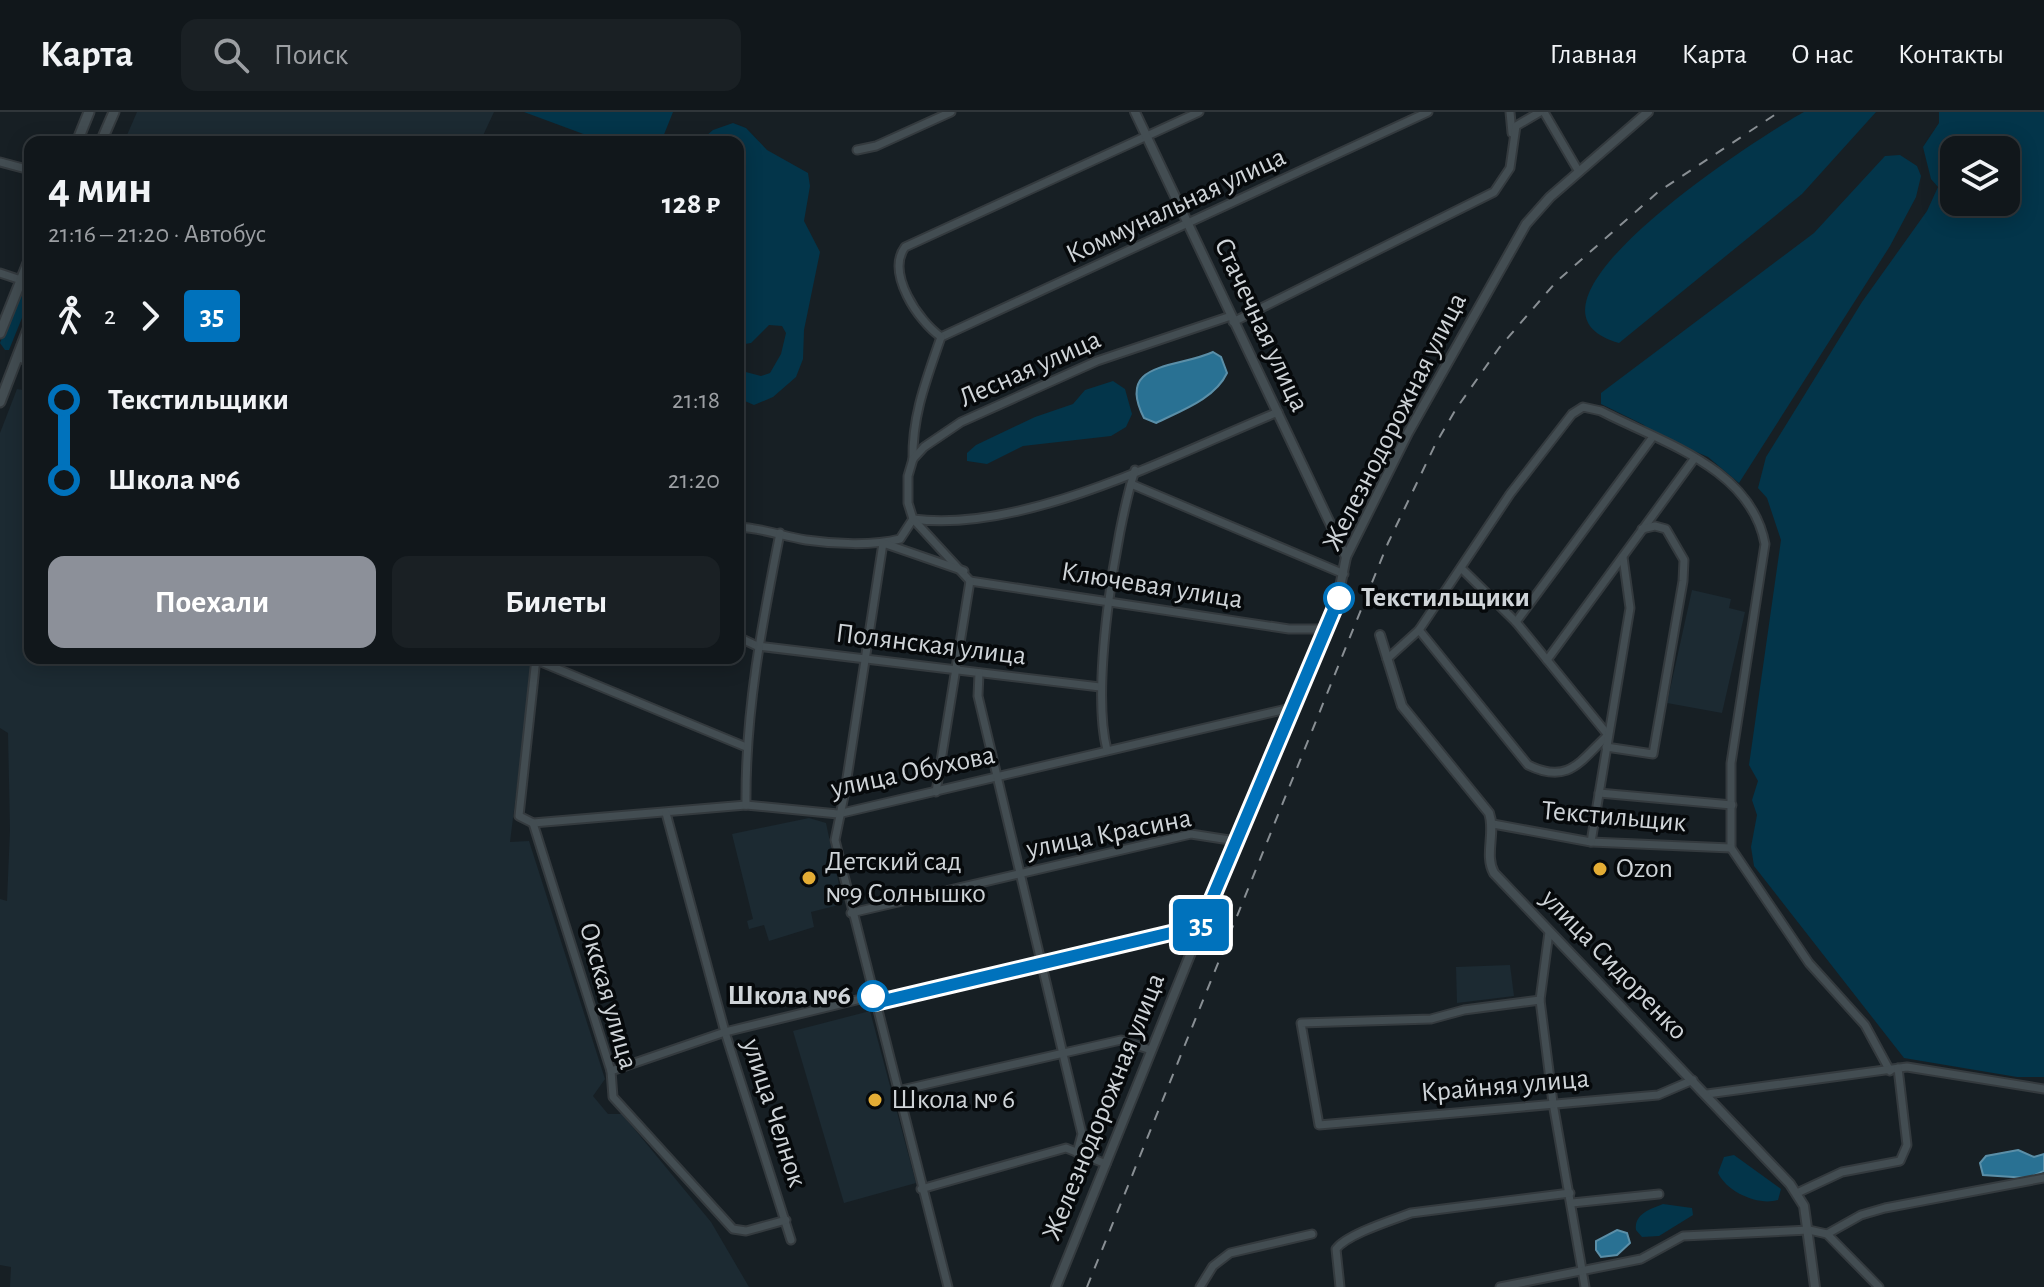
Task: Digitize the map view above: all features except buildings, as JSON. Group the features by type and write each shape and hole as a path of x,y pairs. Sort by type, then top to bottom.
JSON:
{"main road":[{"path":"79,136 89,112"},
{"path":"104,136 114,112"},
{"path":"0,333 24,273"},
{"path":"0,402 24,339"}],"street":[{"path":"857,150 876,146 951,112"},
{"name":"Стачечная улица","path":"1135,112 1346,557"},
{"path":"936,792 970,581 913,519 908,503 908,476 913,459 912,431 941,337 919,316 899,273 899,255 905,247 1199,112"},
{"name":"Коммунальная улица","path":"941,337 1428,112"},
{"name":"Лесная улица","path":"913,459 924,447 961,422 1097,361 1232,319 1494,192 1510,168 1510,112"},
{"path":"1512,135 1516,126 1542,112 1579,172"},
{"name":"Железнодорожная улица","path":"1056,1287 1195,939 1328,629 1346,557 1408,433 1506,254 1526,224 1579,172 1648,112"},
{"path":"0,162 24,168"},
{"path":"0,273 21,280"},
{"path":"17,357 24,360"},
{"path":"1387,659 1419,630 1510,494 1572,414 1583,407 1601,411 1694,459 1730,480 1744,494 1761,521 1765,544 1731,763 1731,848 1809,963 1865,1025 1894,1069 1907,1145 1900,1161 1842,1172 1797,1193"},
{"path":"913,519 953,521 1000,516 1061,501 1278,412"},
{"path":"1516,622 1652,438"},
{"path":"1547,660 1694,459"},
{"path":"1107,750 1100,687 1110,601 1135,470"},
{"path":"1131,484 1344,574"},
{"path":"744,528 807,540 883,543 900,539 913,519"},
{"path":"1606,747 1653,754 1681,593 1684,560 1679,547 1666,529 1655,526 1642,529"},
{"path":"746,805 746,747 757,646 780,533"},
{"path":"883,543 964,571"},
{"path":"883,543 835,840 948,1287"},
{"path":"1591,842 1630,608 1623,557"},
{"path":"1461,568 1516,622 1608,735"},
{"name":"Ключевая улица","path":"970,581 1289,629 1328,629"},
{"path":"1419,630 1528,765 1547,774 1571,770 1608,735"},
{"path":"1380,635 1402,706 1489,813 1493,824"},
{"name":"Полянская улица","path":"744,640 757,646 1100,687"},
{"name":"Окская улица","path":"535,664 519,816 533,823 611,1071 613,1097 733,1229 746,1231 786,1220"},
{"path":"548,664 746,747"},
{"path":"979,673 978,696 1082,1134 1077,1153"},
{"name":"улица Обухова","path":"533,823 746,805 838,814 1295,707"},
{"path":"1599,793 1732,805"},
{"name":"улица Челнок","path":"666,813 725,1032 791,1240"},
{"name":"Текстильщик","path":"1493,824 1591,842 1731,848"},
{"name":"улица Сидоренко","path":"1493,824 1489,865 1797,1193 1809,1230 1815,1287"},
{"name":"улица Красина","path":"851,913 1191,834 1236,841"},
{"path":"611,1071 725,1032 1175,932 1195,939"},
{"path":"1549,932 1540,1000 1553,1103 1585,1287"},
{"name":"Крайняя улица","path":"1540,1000 1431,1019 1301,1023 1319,1125 1658,1095 1693,1080"},
{"path":"897,1091 1121,1040 1151,1050"},
{"path":"1707,1094 1894,1069 1930,1069 2044,1089"},
{"path":"921,1189 1066,1148 1106,1164"},
{"path":"1827,1234 1861,1215 1885,1208 2044,1178"},
{"path":"1340,1287 1336,1249 1347,1239 1411,1213 1570,1193"},
{"path":"1572,1203 1659,1194"},
{"path":"1500,1287 1652,1255 1683,1236 1809,1230 1827,1234 1879,1287"},
{"path":"1200,1287 1213,1266 1230,1253 1312,1234"}],"shaded area":[{"path":"137,112 494,112 483,136 127,136"},
{"path":"524,112 673,112 663,136 589,136"},
{"path":"1804,112 1876,112 1802,194 1619,343 1588,324 1588,294 1611,259 1650,221 1696,184"},
{"path":"1939,112 2044,112 2044,1077 2017,1077 1904,1058 1754,866 1751,847 1757,815 1752,800 1758,781 1749,765 1781,540 1767,498 1758,488 1766,457 1862,302 1927,211 1938,187 1931,179 1923,147 1939,123"},
{"path":"733,123 746,128 767,150 808,173 810,186 804,221 820,252 804,330 803,359 796,377 773,397 754,405 744,401 744,372 761,376 770,373 781,354 786,333 782,326 769,325 751,343 744,344 744,136 706,136"},
{"path":"1900,155 1917,166 1921,176 1916,197 1890,246 1739,483 1708,457 1648,431 1644,425 1601,404 1601,393 1814,233 1885,156"},
{"path":"24,285 24,313 9,350 5,350 0,343"},
{"path":"1213,352 1221,357 1227,373 1214,390 1156,423 1144,418 1137,399 1137,386 1143,377 1167,365"},
{"path":"1113,381 1125,389 1132,414 1126,427 1111,436 1023,446 987,464 967,461 967,453 976,445 1035,417 1073,404 1085,390"},
{"path":"17,389 24,390 24,664 532,664 510,842 529,841 605,1079 593,1096 608,1114 622,1114 711,1222 749,1287 10,1287 11,1267 0,1265 0,899 7,901 10,830 8,733 0,728 0,433"},
{"path":"1692,590 1731,599 1729,608 1745,612 1722,713 1667,703"},
{"path":"809,818 826,823 843,904 811,912 814,927 769,941 764,925 749,929 747,921 753,919 732,834"},
{"path":"1510,965 1514,996 1457,1003 1456,967"},
{"path":"870,1011 916,1183 844,1203 793,1031"},
{"path":"2018,1150 2034,1157 2044,1154 2044,1171 2028,1178 1983,1175 1980,1163 1986,1156"},
{"path":"1734,1155 1781,1189 1778,1200 1761,1201 1744,1196 1722,1180 1718,1173 1724,1157"},
{"path":"1663,1204 1692,1208 1693,1215 1659,1236 1642,1237 1636,1230 1638,1220 1644,1213"},
{"path":"1617,1230 1627,1233 1630,1243 1617,1255 1601,1257 1596,1250 1596,1241"}],"railway":[{"path":"1087,1287 1388,543 1436,443 1456,409 1499,348 1556,282 1658,192 1779,112"}],"bus line":[{"name":"35","path":"873,996 875,1003 1175,932 1195,939 1339,598"}],"place":[{"name":"Текстильщики","path":"1339,598"},
{"name":"Ozon","path":"1600,869"},
{"name":"Детский сад №9 Солнышко","path":"809,878"},
{"name":"Школа №6","path":"873,996"},
{"name":"Школа № 6","path":"875,1100"}]}
